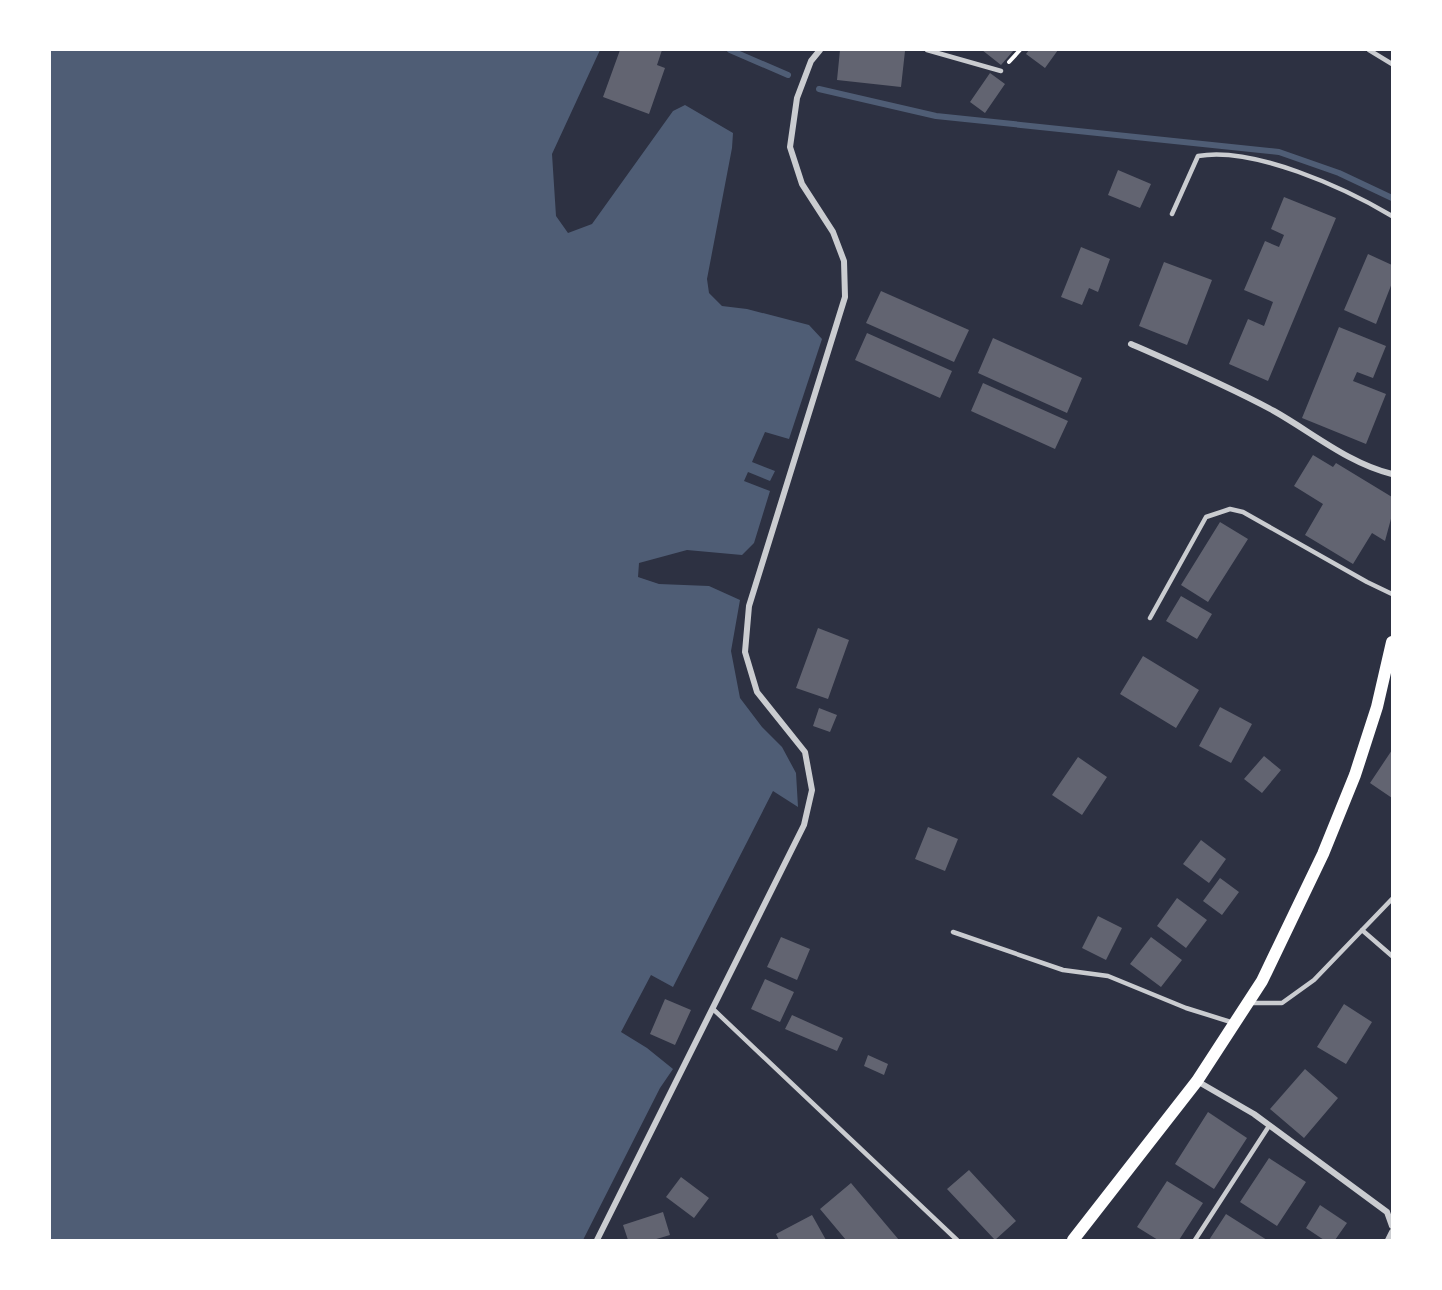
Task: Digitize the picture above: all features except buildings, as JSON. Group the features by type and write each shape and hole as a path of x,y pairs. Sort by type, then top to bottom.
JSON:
{"main road":[{"path":"1073,1240 1197,1081 1262,981 1327,844 1355,775 1377,706 1392,642"}],"street":[{"path":"597,1240 804,825 812,790 805,752 757,692 745,652 749,606 845,297 844,261 833,232 802,184 790,147 797,98 812,61 820,50"},
{"path":"1131,344 1199,374 1275,412 1349,458 1392,474"},
{"path":"1197,1081 1254,1114 1387,1212 1392,1226"},
{"path":"1388,1240 1392,1232"}],"lane":[{"path":"927,50 1001,71"},
{"path":"1369,50 1392,64"},
{"path":"1172,214 1198,156 1212,153 1286,167 1371,203 1392,216"},
{"path":"1150,618 1206,518 1230,509 1269,526 1392,594"},
{"path":"1247,1003 1282,1003 1314,980 1392,899"},
{"path":"1362,930 1392,956"},
{"path":"953,933 1063,970 1108,976 1186,1008 1234,1023"},
{"path":"713,1009 957,1240"},
{"path":"1195,1240 1269,1126"}],"path":[{"path":"1001,71 1020,50"}],"water":[{"path":"50,50 600,50 552,154 556,216 568,233 592,224 673,111 685,105 733,133 707,279 709,293 722,306 747,309 809,325 822,339 789,439 765,432 752,462 775,471 770,481 748,472 744,481 770,491 754,543 742,555 687,550 639,563 638,577 659,584 709,586 740,600 731,651 740,698 762,727 782,747 796,773 798,807 773,791 673,987 651,975 621,1032 647,1048 673,1069 660,1088 583,1240 50,1240"}],"waterway":[{"path":"730,50 788,75"},
{"path":"819,89 936,116 1279,152 1339,173 1392,198"}]}
